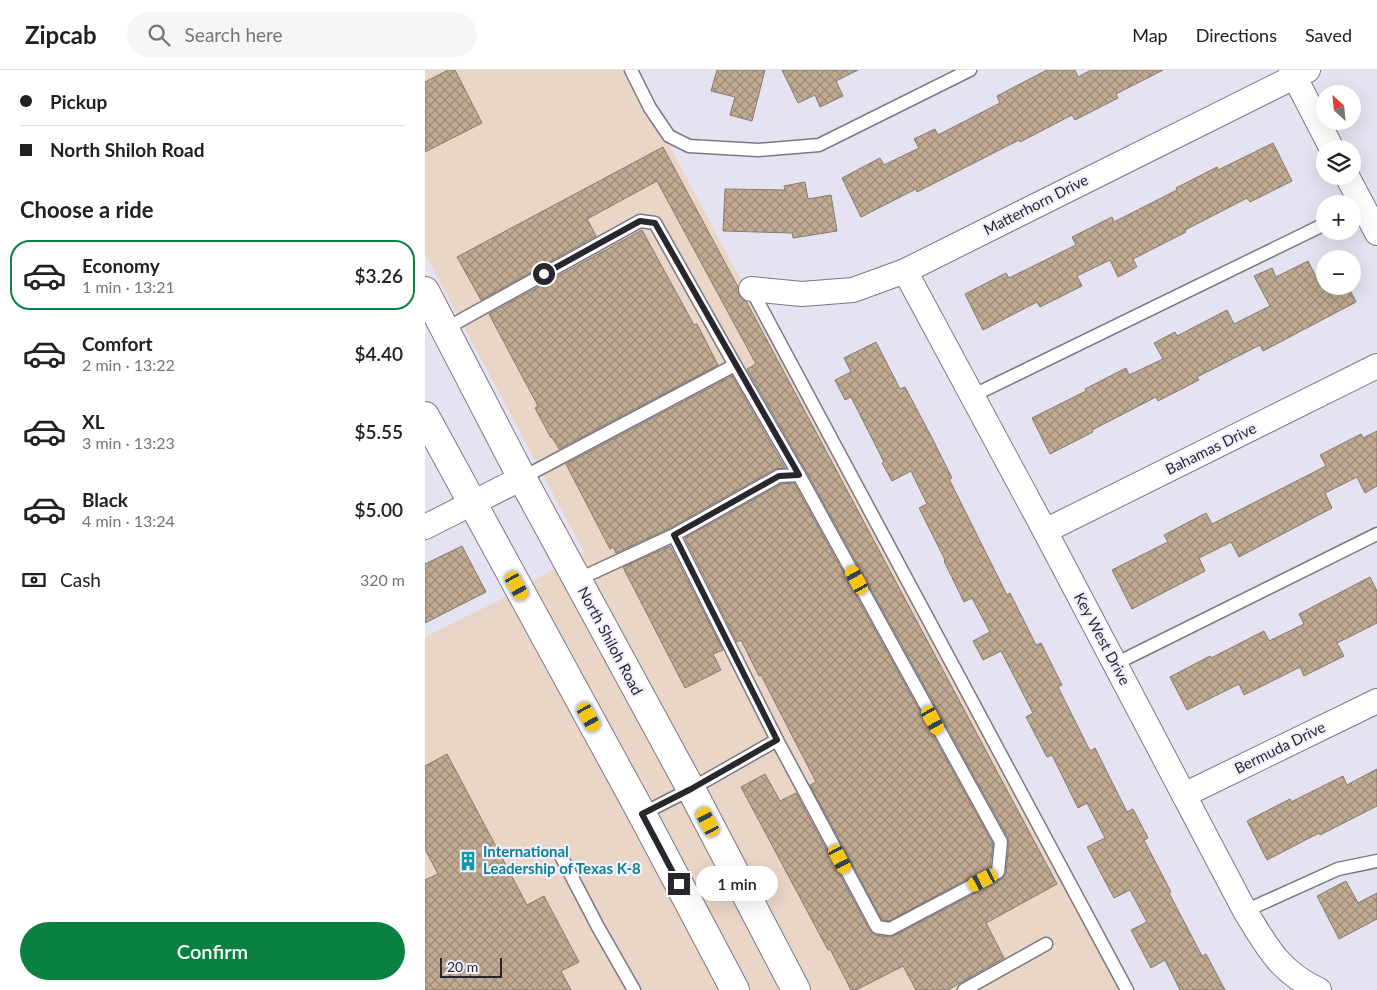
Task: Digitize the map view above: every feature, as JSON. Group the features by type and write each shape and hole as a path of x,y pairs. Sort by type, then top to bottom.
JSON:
{"main road":[{"name":"North Shiloh Road","path":"425,291 522,478 691,789 796,990"},
{"path":"425,416 642,814 735,990"}],"street":[{"path":"1298,72 1328,140"},
{"name":"Matterhorn Drive","path":"751,289 802,294 853,290 905,270 1298,72"},
{"path":"1361,213 1377,233"},
{"name":"Key West Drive","path":"905,270 1245,911 1268,948 1284,968 1319,990"},
{"name":"Bahamas Drive","path":"1045,531 1377,366"},
{"path":"425,527 522,478"},
{"name":"Bermuda Drive","path":"1184,795 1377,701"}],"lane":[{"path":"631,70 651,108 669,136 689,146 758,150 819,145 971,70"},
{"path":"445,329 640,221 655,223 799,475 1001,842 998,872 890,929 877,927 777,740 674,535"},
{"path":"972,396 1316,228"},
{"path":"751,289 1127,990"},
{"path":"522,478 735,365"},
{"path":"577,580 674,535 779,476 799,475"},
{"path":"1115,664 1377,534"},
{"path":"642,814 691,789 777,740"},
{"path":"561,856 634,990"},
{"path":"1245,911 1338,869 1377,861"},
{"path":"964,990 1046,944"}],"shaded area":[{"path":"425,70 629,70 1119,990 425,990 425,637 500,600 584,552 425,254"}],"building":[{"path":"448,70 455,70 482,123 425,152 425,82"},
{"path":"717,70 765,70 752,121 730,115 735,97 711,91"},
{"path":"782,70 858,70 836,81 843,96 820,107 815,95 798,103"},
{"path":"1047,70 1075,70 1078,77 1091,70 1163,70 1116,94 1118,98 1075,120 1072,115 917,192 916,189 861,217 842,178 880,158 884,165 919,148 914,139 935,129 938,135 1000,103 997,96"},
{"path":"1273,143 1292,181 1250,202 1247,198 1185,230 1186,232 1133,259 1137,267 1118,277 1110,260 1077,276 1082,286 1040,307 1037,302 983,330 965,294 1006,273 1009,278 1076,245 1072,237 1112,217 1114,222 1217,167 1218,170"},
{"path":"663,147 738,287 739,295 746,301 1057,884 986,923 1004,958 948,990 916,990 903,966 856,990 851,990 741,787 765,774 780,801 796,793 870,931 875,935 894,936 1002,879 1006,873 1008,838 806,471 747,369 756,364 657,181 587,219 596,236 481,300 457,257"},
{"path":"805,182 808,199 831,195 837,231 793,238 792,233 723,231 725,189 785,190 784,186"},
{"path":"642,230 694,325 697,324 718,365 559,449 535,408 538,406 489,314"},
{"path":"1308,261 1316,277 1316,295 1352,295 1356,302 1263,351 1260,345 1197,377 1199,380 1158,401 1156,397 1050,454 1032,418 1086,391 1085,389 1126,368 1129,375 1163,359 1154,343 1175,332 1177,336 1227,310 1234,324 1270,306 1254,276 1272,268 1276,277"},
{"path":"876,342 900,389 905,387 932,438 952,478 949,479 1007,595 1010,593 1036,645 1041,643 1062,685 1058,687 1090,751 1095,748 1127,812 1133,809 1148,838 1144,840 1171,892 1169,893 1202,956 1206,954 1225,990 1180,990 1165,960 1151,968 1131,930 1147,922 1130,890 1114,898 1087,847 1105,838 1087,803 1078,808 1052,755 1047,757 1026,717 1033,713 1001,651 983,660 973,641 990,632 972,598 964,602 919,508 927,504 911,471 892,481 851,397 845,400 835,380 851,372 844,358"},
{"path":"732,376 785,468 775,469 670,528 616,553 613,547 610,549 566,464"},
{"path":"1377,431 1377,486 1365,493 1357,477 1325,493 1332,508 1239,557 1231,542 1199,558 1205,571 1132,609 1112,570 1168,542 1164,535 1206,513 1212,524 1326,466 1320,455 1361,434 1363,438"},
{"path":"794,483 993,844 990,867 889,921 882,920 810,785 816,782 761,675 759,676 741,640 737,642 685,538 781,484"},
{"path":"462,546 486,592 425,623 425,564"},
{"path":"670,546 723,650 713,654 721,670 685,688 623,567"},
{"path":"1370,577 1377,591 1377,623 1337,643 1344,656 1304,676 1300,667 1244,695 1239,684 1187,710 1170,677 1264,631 1269,641 1304,624 1299,614"},
{"name":"International Leadership of Texas K-8","path":"447,754 527,905 544,896 579,962 561,971 571,990 425,990 425,880 438,874 425,849 425,766"},
{"path":"1377,769 1377,806 1267,860 1247,821 1290,799 1291,802 1343,776 1347,785"},
{"path":"1346,881 1358,903 1377,893 1377,919 1339,939 1317,896"}],"place":[{"name":"International Leadership of Texas K-8","path":"468,861"}],"route":[{"path":"544,274 640,221 655,223 799,475 779,476 674,535 777,740 691,789 642,814 679,884"}]}
